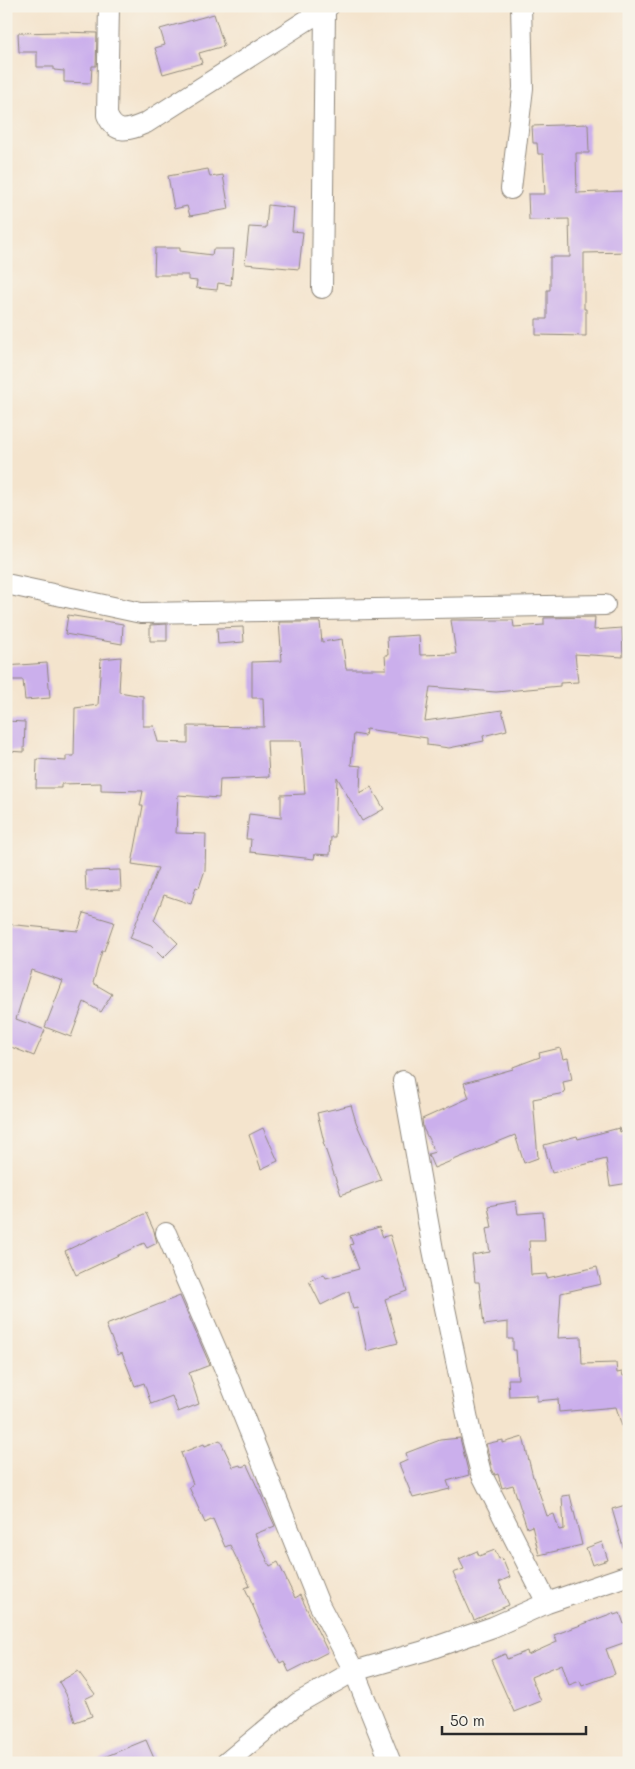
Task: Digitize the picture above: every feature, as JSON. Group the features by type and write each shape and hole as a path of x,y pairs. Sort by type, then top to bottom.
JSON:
{"street":[{"path":"109,6 107,115 110,122 116,128 126,130 146,123 327,8"},
{"path":"511,189 523,88 521,6"},
{"path":"322,288 327,8"},
{"path":"6,584 141,613 605,604"},
{"path":"403,1081 435,1260 471,1434 481,1473 547,1603"},
{"path":"166,1233 223,1365 319,1604 354,1671 391,1763"},
{"path":"226,1763 298,1703 354,1671 424,1651 493,1627 547,1603 629,1575"}],"building":[{"path":"214,14 224,46 199,53 202,63 163,74 155,48 165,45 160,29"},
{"path":"18,33 97,33 96,66 92,66 91,83 64,82 64,71 54,70 54,67 37,67 37,52 19,52"},
{"path":"588,124 589,153 576,153 577,193 625,191 626,229 629,228 629,252 584,253 586,336 536,335 536,319 547,319 547,290 550,290 550,257 570,257 569,219 529,220 528,194 545,194 543,154 538,154 537,143 533,143 532,126"},
{"path":"208,169 210,177 223,175 229,209 190,216 187,206 174,209 168,176"},
{"path":"268,205 294,208 292,231 303,232 299,269 245,264 249,227 266,228"},
{"path":"155,248 180,248 180,251 212,255 213,249 234,249 231,285 218,283 217,290 196,288 197,281 188,280 188,275 154,275"},
{"path":"68,615 123,624 122,644 65,634"},
{"path":"595,617 594,630 622,628 623,657 575,654 578,682 560,683 560,686 496,692 430,687 425,721 502,710 507,730 483,736 484,741 449,748 427,745 427,738 366,729 365,736 354,734 351,765 361,766 360,793 371,787 384,809 362,821 337,777 335,837 331,837 330,855 315,854 314,859 250,852 251,839 246,839 249,814 281,818 281,795 305,794 301,741 267,741 269,777 220,779 219,798 178,795 176,833 206,834 205,870 199,888 196,887 191,904 164,895 154,920 178,943 163,958 151,946 130,938 158,868 132,864 143,806 140,806 143,791 101,790 101,783 61,784 61,788 36,788 37,759 66,761 66,756 74,756 75,708 98,705 101,659 121,657 119,692 143,696 143,726 154,726 158,742 188,743 188,726 264,727 263,698 252,698 252,662 282,661 279,622 320,622 322,642 342,639 346,669 386,669 385,655 388,655 387,637 419,635 420,655 456,654 451,620 513,620 514,627 544,625 544,618"},
{"path":"167,624 167,641 150,641 150,625"},
{"path":"243,627 244,642 218,644 217,628"},
{"path":"47,663 50,698 25,700 23,680 6,680 6,666"},
{"path":"6,721 25,722 24,752 6,751"},
{"path":"120,870 121,890 86,891 85,871"},
{"path":"84,913 114,922 104,951 102,951 93,983 112,994 101,1012 84,1002 71,1037 45,1027 63,981 31,970 16,1019 45,1030 34,1056 6,1045 6,924 78,931"},
{"path":"560,1048 563,1059 568,1058 572,1080 563,1082 565,1093 533,1099 538,1158 524,1163 515,1135 434,1168 428,1154 435,1152 423,1128 422,1119 469,1098 464,1083 513,1069 513,1067 540,1057 539,1053"},
{"path":"351,1105 356,1122 381,1180 341,1195 323,1142 317,1113"},
{"path":"263,1128 278,1161 261,1169 249,1135"},
{"path":"619,1128 620,1132 629,1129 629,1183 610,1186 606,1159 552,1173 544,1145 577,1136 578,1139"},
{"path":"516,1201 518,1214 543,1212 545,1241 529,1241 531,1275 546,1274 547,1278 597,1267 601,1284 561,1293 558,1338 581,1337 582,1364 616,1363 617,1373 622,1372 623,1376 629,1375 629,1435 625,1436 616,1407 559,1412 558,1399 537,1401 537,1395 509,1396 508,1379 518,1379 516,1350 513,1350 513,1339 508,1339 508,1322 484,1325 479,1282 475,1282 472,1255 490,1252 486,1229 492,1228 488,1206"},
{"path":"146,1213 157,1243 147,1248 144,1243 76,1275 65,1251"},
{"path":"379,1227 383,1237 390,1235 407,1291 385,1299 398,1343 367,1351 357,1308 353,1309 349,1291 321,1305 309,1281 324,1274 326,1278 359,1269 350,1245 353,1244 350,1236"},
{"path":"180,1296 210,1365 189,1373 199,1404 178,1412 172,1396 151,1404 144,1383 135,1386 122,1353 118,1355 106,1325"},
{"path":"523,1437 533,1477 547,1516 554,1514 559,1530 564,1529 562,1496 570,1495 582,1545 539,1555 532,1526 527,1528 513,1485 502,1488 498,1474 495,1475 492,1469 486,1444 503,1440 503,1443"},
{"path":"460,1438 469,1475 447,1481 450,1489 413,1498 399,1464 408,1460 406,1453 440,1440"},
{"path":"220,1440 233,1467 247,1465 275,1526 255,1534 270,1566 278,1562 295,1598 300,1595 328,1652 289,1672 284,1661 280,1663 259,1622 245,1588 250,1586 230,1545 225,1547 213,1519 205,1523 189,1487 193,1484 181,1453"},
{"path":"629,1504 629,1550 624,1550 612,1509"},
{"path":"602,1542 608,1560 592,1565 586,1548"},
{"path":"495,1550 499,1559 502,1558 510,1577 499,1582 509,1605 474,1620 453,1573 464,1569 459,1559 477,1551 479,1556"},
{"path":"613,1613 614,1615 620,1613 624,1624 629,1622 629,1641 606,1649 615,1674 582,1686 580,1681 569,1685 562,1664 531,1677 541,1701 514,1712 491,1660 505,1654 507,1659 527,1651 528,1655 557,1642 554,1635"},
{"path":"78,1671 95,1694 85,1699 92,1716 75,1722 66,1694 59,1682"},
{"path":"146,1740 156,1763 92,1763 92,1762"}]}
